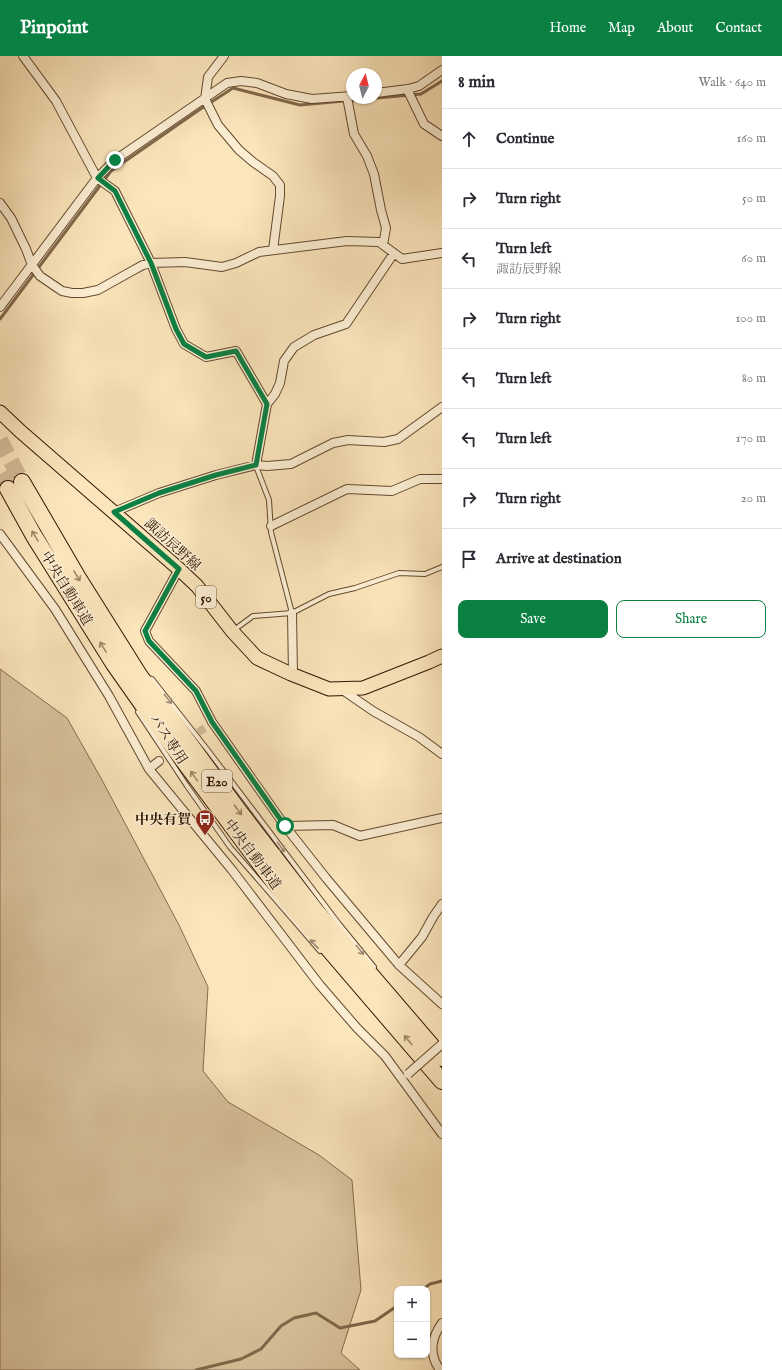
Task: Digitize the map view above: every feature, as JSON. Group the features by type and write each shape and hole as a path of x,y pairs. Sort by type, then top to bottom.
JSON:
{"highway":[{"name":"中央自動車道","path":"442,1058 399,1004 316,910 241,814 139,675 78,578 15,486 34,536 114,664 219,810 291,905 366,996 442,1081"}],"main road":[{"name":"諏訪辰野線","path":"0,412 197,586 232,631 257,658 329,689 341,689 363,688 442,656"}],"street":[{"path":"23,56 56,101 98,178 115,191 151,263 176,329 184,344 206,357 236,351 267,404"},
{"path":"224,56 208,78 205,99 218,125 239,150 273,176 280,185 273,250"},
{"path":"382,92 420,86 442,70"},
{"path":"0,307 98,178 115,160 227,83 241,81 257,83 286,94 312,99 346,96"},
{"path":"407,89 424,124 442,136"},
{"path":"350,104 354,134 367,156 374,174 386,228 383,245"},
{"path":"0,203 11,218 26,248 32,265 40,276 62,291 83,293 98,290 132,270 151,263 185,262 222,267 236,263 259,252 348,241 379,242 402,259 442,253"},
{"path":"256,465 267,404 275,394 280,383 284,361 294,347 314,335 346,324 394,253"},
{"path":"114,512 159,493 216,475 256,465 267,466 291,464 333,443 348,440 384,442 398,439 442,408"},
{"path":"271,526 347,488 392,491 420,479 442,479"},
{"path":"0,534 55,609 109,696 148,769 232,870 319,984 357,1028 406,1077 442,1134"},
{"path":"179,569 145,631 149,641 196,691 212,722 285,826 326,878 399,965 442,1004"},
{"path":"292,613 294,675"},
{"path":"341,689 373,711 419,737 442,754"},
{"path":"205,728 212,722"},
{"path":"148,769 159,761"},
{"path":"285,826 333,826 360,836 442,818"},
{"path":"399,965 422,937 442,904"},
{"path":"406,1077 442,1044"},
{"path":"440,1370 436,1365 432,1353 434,1340 442,1323"}],"lane":[{"path":"256,465 269,500 271,532 292,613"},
{"path":"232,631 253,616 292,613 329,594 355,588 399,573 425,574 442,567"},
{"path":"114,664 120,681"},
{"name":"バス専用","path":"139,675 152,679 215,759 339,924 377,970"},
{"name":"バス専用","path":"135,707 187,786 230,847 323,954"}],"shaded area":[{"path":"0,669 67,718 102,780 179,925 208,987 203,1071 228,1102 319,1155 352,1180 361,1290 341,1353 360,1370 0,1370"}],"waterway":[{"path":"0,319 111,171 233,88 300,105 421,94 442,81"},
{"path":"427,1286 442,1281"},
{"path":"196,1370 241,1359 261,1349 281,1326 294,1318 316,1313 340,1328 375,1321 394,1308"}],"tunnel":[{"path":"0,440 22,482"},
{"path":"0,474 8,489"},
{"path":"188,739 205,728"}],"place":[{"name":"中央有賀","path":"205,836"}],"route":[{"path":"115,160 98,178 115,191 151,263 176,329 184,344 206,357 236,351 267,404 256,465 216,475 159,493 114,512 179,569 145,631 149,641 196,691 212,722 285,826"}]}
